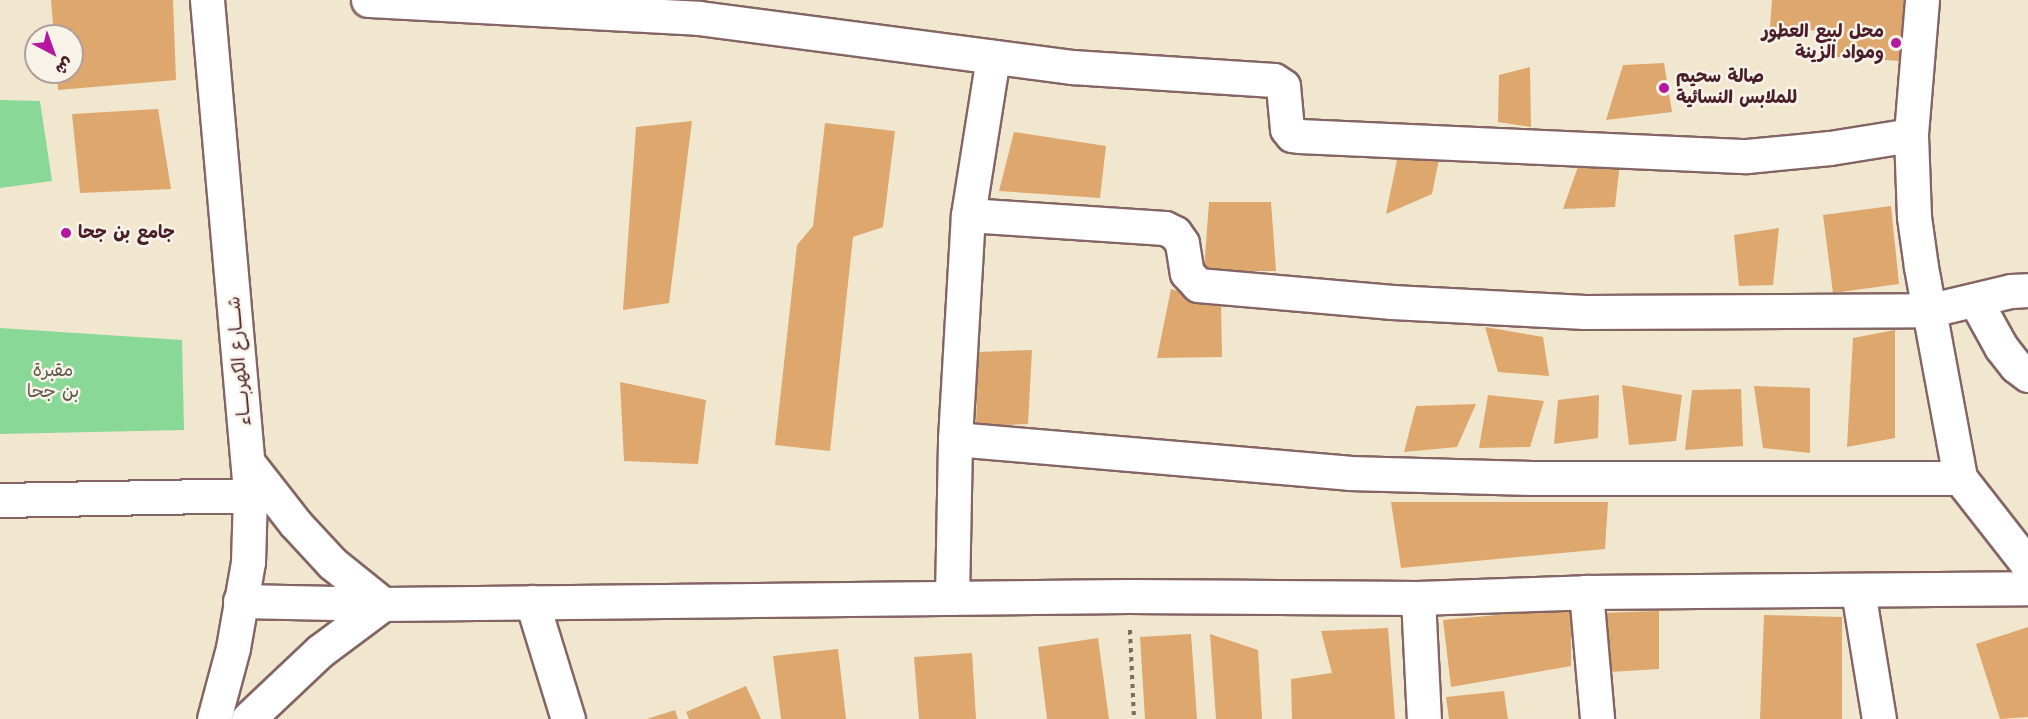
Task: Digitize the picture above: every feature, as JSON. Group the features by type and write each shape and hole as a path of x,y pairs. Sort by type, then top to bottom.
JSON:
{"street":[{"name":"شــــارع الكهربــــاء","path":"207,0 249,479 248,562 232,648 214,719"},
{"path":"368,0 699,18 1071,67 1274,80 1283,86 1287,129 1292,135 1299,136 1747,156 1830,148 1911,135"},
{"path":"1922,0 1911,135 1914,218 1960,478 2028,565"},
{"path":"952,598 955,439 968,215 993,57"},
{"path":"968,215 1165,228 1175,233 1182,243 1187,273 1198,285 1392,302 1585,312 1931,310 2028,290"},
{"path":"1975,300 2001,347 2016,366 2028,375"},
{"path":"955,439 1349,473 1532,478 1960,478"},
{"path":"0,500 249,479 332,563 383,604"},
{"path":"240,601 383,604 1128,596 1418,598 1586,592 2028,588"},
{"path":"1858,591 1879,719"},
{"path":"1586,592 1597,719"},
{"path":"1418,598 1424,719"},
{"path":"532,602 568,719"},
{"path":"248,719 320,651 383,604"}],"path":[{"path":"1128,596 1134,719"}],"green space":[{"path":"0,100 40,101 52,181 0,188"},
{"name":"مقبرة بن جحا","path":"0,328 182,340 184,430 0,434"}],"building":[{"path":"51,0 173,0 176,80 58,90 58,84 84,84 84,24 53,24"},
{"path":"1772,0 1904,0 1900,61 1819,56 1821,31 1770,27"},
{"path":"1664,63 1672,112 1606,120 1623,65"},
{"path":"1530,67 1531,127 1498,122 1499,75"},
{"path":"158,109 171,189 80,193 72,114"},
{"path":"692,121 669,303 623,310 636,127"},
{"path":"825,123 895,131 883,227 853,237 830,451 775,445 797,245 813,226"},
{"path":"1014,132 1106,146 1100,198 999,191"},
{"path":"1398,155 1439,159 1432,194 1386,214"},
{"path":"1580,161 1620,163 1615,207 1563,209"},
{"path":"1209,202 1271,202 1276,271 1204,271"},
{"path":"1891,206 1899,284 1833,293 1823,215"},
{"path":"1779,228 1773,285 1739,286 1734,235"},
{"path":"1171,289 1221,304 1222,357 1157,358"},
{"path":"1485,327 1543,337 1549,376 1498,372"},
{"path":"1895,330 1895,438 1847,447 1853,338"},
{"path":"1032,350 1028,424 976,426 978,352"},
{"path":"620,382 706,400 698,464 624,461"},
{"path":"1622,385 1682,395 1676,441 1629,445"},
{"path":"1754,386 1810,388 1810,453 1763,448"},
{"path":"1741,389 1743,446 1685,450 1692,390"},
{"path":"1488,395 1544,401 1530,447 1479,448"},
{"path":"1599,395 1598,438 1554,444 1558,400"},
{"path":"1476,404 1457,447 1404,452 1416,406"},
{"path":"1391,502 1608,502 1605,549 1401,568"},
{"path":"1571,608 1571,666 1451,687 1443,620"},
{"path":"1659,611 1659,669 1609,672 1601,613"},
{"path":"1764,615 1842,617 1842,719 1760,719"},
{"path":"2028,627 2028,717 2000,719 1976,644"},
{"path":"1388,628 1395,719 1292,719 1291,679 1332,673 1321,631"},
{"path":"1191,634 1197,719 1145,719 1140,637"},
{"path":"1210,634 1258,650 1262,719 1216,719"},
{"path":"1098,638 1109,719 1047,719 1038,647"},
{"path":"838,649 846,719 781,719 773,656"},
{"path":"972,653 976,719 919,719 914,657"},
{"path":"746,686 761,719 689,719 686,712"},
{"path":"1504,691 1508,719 1449,719 1446,697"},
{"path":"675,710 678,719 647,719"}],"place":[{"name":"محل لبيع العطور ومواد الزينة","path":"1896,43"},
{"name":"صالة سحيم للملابس النسائية","path":"1664,88"},
{"name":"جامع بن جحا","path":"66,233"}]}
